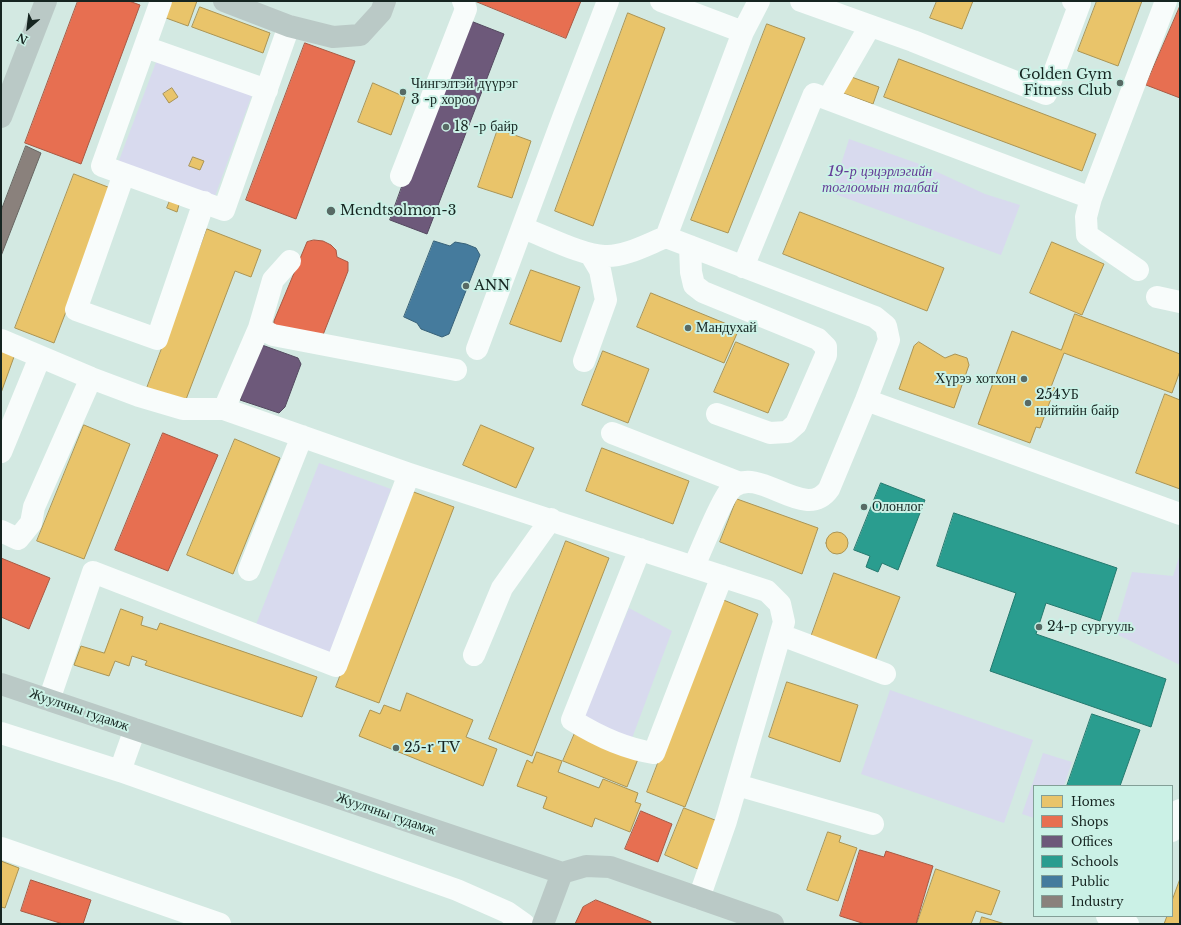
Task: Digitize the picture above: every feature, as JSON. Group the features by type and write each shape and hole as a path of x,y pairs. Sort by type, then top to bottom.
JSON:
{"main road":[{"path":"1,117 46,1"},
{"path":"224,1 289,26 333,38 360,35 381,12 386,1"},
{"name":"Жуулчны гудамж","path":"1,684 562,873"},
{"path":"543,924 562,873 586,866 610,867 773,924"}],"street":[{"path":"161,1 102,166 224,210 289,26"},
{"path":"402,176 466,9 464,1"},
{"path":"477,349 608,1"},
{"path":"661,1 743,32"},
{"path":"666,237 743,32 760,1"},
{"path":"801,1 1046,94 1080,3 1073,1"},
{"path":"1138,270 1087,235 1086,217 1090,198 1166,1"},
{"path":"828,99 870,26"},
{"path":"145,46 267,90"},
{"path":"744,267 814,94 1090,198"},
{"path":"124,174 76,310 157,339 204,202"},
{"path":"523,228 591,254 605,257 621,254 666,237 876,317 886,326 889,340 866,400 829,489 820,498 806,500 756,483 740,483 612,433"},
{"path":"690,246 691,272 694,285 703,292 818,339 826,347 826,355 796,424 787,432 770,433 717,414"},
{"path":"584,361 606,300 600,270 591,254"},
{"path":"224,409 259,328 273,280 290,261"},
{"path":"1157,297 1180,302"},
{"path":"259,328 273,335 456,370"},
{"path":"1,340 91,378 153,401 183,409 224,409 409,474 768,591 775,597 783,613 784,622 737,785 699,898"},
{"path":"1,452 40,357"},
{"path":"1,531 18,539 31,523 34,507 91,378"},
{"path":"866,400 1180,514"},
{"path":"250,570 302,436"},
{"path":"49,700 92,572 336,666 409,474"},
{"path":"694,566 728,493 740,483"},
{"path":"474,655 502,588 550,520"},
{"path":"640,549 572,720 587,730 642,751 654,753 722,576"},
{"path":"781,635 885,674"},
{"path":"120,771 135,729"},
{"path":"1,733 120,771 457,890 507,912 524,924"},
{"path":"737,785 873,824"},
{"path":"1173,828 1180,810"},
{"path":"1,848 220,924"},
{"path":"1110,917 1128,924"}],"green space":[{"path":"158,57 253,92 214,199 118,163"},
{"name":"19-р цэцэрлэгийн тоглоомын талбай","path":"849,139 922,165 985,194 1020,205 1001,255 832,193"},
{"path":"319,463 391,489 329,654 255,627"},
{"path":"1180,554 1180,665 1114,633 1132,572 1173,576"},
{"path":"629,608 672,631 631,741 581,722"},
{"path":"890,690 1033,740 1004,823 861,774"},
{"path":"1043,753 1072,762 1064,785 1033,785 1033,818 1022,814"}],"building: Homes":[{"path":"172,1 197,1 188,26 166,18"},
{"path":"937,1 973,1 962,29 930,18"},
{"path":"1097,1 1142,1 1118,66 1078,51"},
{"path":"200,7 270,33 263,53 192,27"},
{"path":"628,13 665,28 593,226 555,211"},
{"path":"767,24 805,38 728,233 691,220"},
{"path":"899,59 1096,134 1082,171 884,97"},
{"path":"846,75 879,87 873,104 840,92"},
{"path":"373,83 405,97 391,135 358,122"},
{"path":"172,88 178,97 169,103 163,94"},
{"path":"498,129 531,141 512,198 478,187"},
{"path":"193,157 204,161 200,170 189,166"},
{"path":"74,174 113,189 54,343 15,328"},
{"path":"171,198 180,201 177,212 167,208"},
{"path":"800,212 944,268 927,311 783,254"},
{"path":"207,229 261,250 251,277 235,271 185,402 147,388"},
{"path":"1052,242 1104,264 1082,315 1030,293"},
{"path":"531,270 580,287 561,342 510,324"},
{"name":"Мандухай","path":"651,293 739,329 724,363 637,327"},
{"name":"Хүрээ хотхон","path":"1075,314 1180,354 1180,371 1172,393 1064,353 1051,387 1055,388 1040,428 1036,427 1030,443 978,424 1012,331 1061,350"},
{"path":"736,342 789,364 768,413 714,392"},
{"path":"919,342 945,358 955,354 967,358 969,365 954,408 899,389 914,346"},
{"path":"1,349 15,354 1,393"},
{"path":"603,351 649,369 628,423 582,405"},
{"path":"1165,394 1180,400 1180,489 1136,473"},
{"path":"84,425 130,444 84,559 37,541"},
{"path":"481,425 534,448 516,488 463,465"},
{"path":"235,439 280,458 233,574 187,555"},
{"path":"602,448 689,481 673,524 586,491"},
{"path":"411,491 454,507 379,703 336,687"},
{"path":"737,499 818,528 802,574 720,542"},
{"path":"837,532 845,535 848,543 845,551 837,554 829,551 826,543 829,535"},
{"path":"566,541 609,558 532,756 489,739"},
{"path":"834,573 900,597 875,661 811,637"},
{"path":"721,599 758,614 685,807 647,792"},
{"path":"121,609 143,617 141,625 157,630 160,623 317,677 302,717 145,665 147,661 132,656 129,666 115,661 109,676 74,665 81,646 104,653"},
{"path":"787,682 858,705 840,762 769,737"},
{"path":"407,693 473,720 466,737 497,749 483,786 359,736 370,710 380,714 384,705 400,711"},
{"path":"575,733 638,759 627,787 563,761"},
{"path":"537,752 562,761 558,772 599,788 603,779 638,793 635,802 641,804 630,832 595,818 592,827 543,808 547,797 517,786 527,760 532,763"},
{"path":"684,808 720,822 700,870 665,855"},
{"path":"828,832 841,836 839,842 857,848 838,901 807,890"},
{"path":"1,861 19,868 5,908 1,907"},
{"path":"936,869 1000,891 991,915 976,911 971,924 917,924"},
{"path":"1180,879 1180,924 1164,924 1167,917 1173,917 1173,898"},
{"path":"982,917 1005,924 980,924"}],"building: Shops":[{"path":"78,1 129,1 140,5 81,164 25,143"},
{"path":"475,1 581,1 566,38"},
{"path":"1180,6 1180,98 1146,85"},
{"path":"305,43 355,61 296,219 246,200"},
{"path":"314,240 323,241 331,245 336,250 337,257 348,262 348,271 321,340 274,326 274,321 307,242"},
{"path":"163,433 218,455 168,571 115,550"},
{"path":"1,558 50,578 29,629 1,617"},
{"path":"641,811 672,824 658,862 625,849"},
{"path":"860,850 884,857 886,851 933,866 916,924 865,924 840,916"},
{"path":"31,880 91,900 83,924 63,924 21,911"},
{"path":"596,900 651,922 651,924 575,924 583,907"}],"building: Offices":[{"name":"18 -р байр","path":"463,18 504,34 427,234 390,220"},
{"path":"262,345 298,358 301,364 285,407 279,413 240,400 242,396 237,394"}],"building: Schools":[{"name":"Олонлог","path":"881,483 925,500 898,570 882,563 878,572 866,567 870,556 854,550"},
{"path":"954,513 1117,568 1100,621 1046,603 1036,634 1166,679 1151,727 990,671 1016,593 937,566"},
{"path":"1092,714 1140,730 1120,785 1067,785"}],"building: Public":[{"path":"434,241 450,246 455,242 466,244 476,248 480,255 449,334 442,337 421,329 417,323 404,317"}],"building: Industry":[{"path":"26,146 41,153 1,256 1,211"}],"place":[{"name":"Golden Gym Fitness Club","path":"1120,83"},
{"name":"Чингэлтэй дүүрэг 3 -р хороо","path":"403,92"},
{"name":"18 -р байр","path":"446,127"},
{"name":"Mendtsolmon-3","path":"331,211"},
{"name":"ANN","path":"466,286"},
{"name":"Мандухай","path":"688,328"},
{"name":"Хүрээ хотхон","path":"1024,379"},
{"name":"254УБ нийтийн байр","path":"1028,403"},
{"name":"Олонлог","path":"864,507"},
{"name":"24-р сургууль","path":"1039,627"},
{"name":"25-r TV","path":"396,748"}]}
